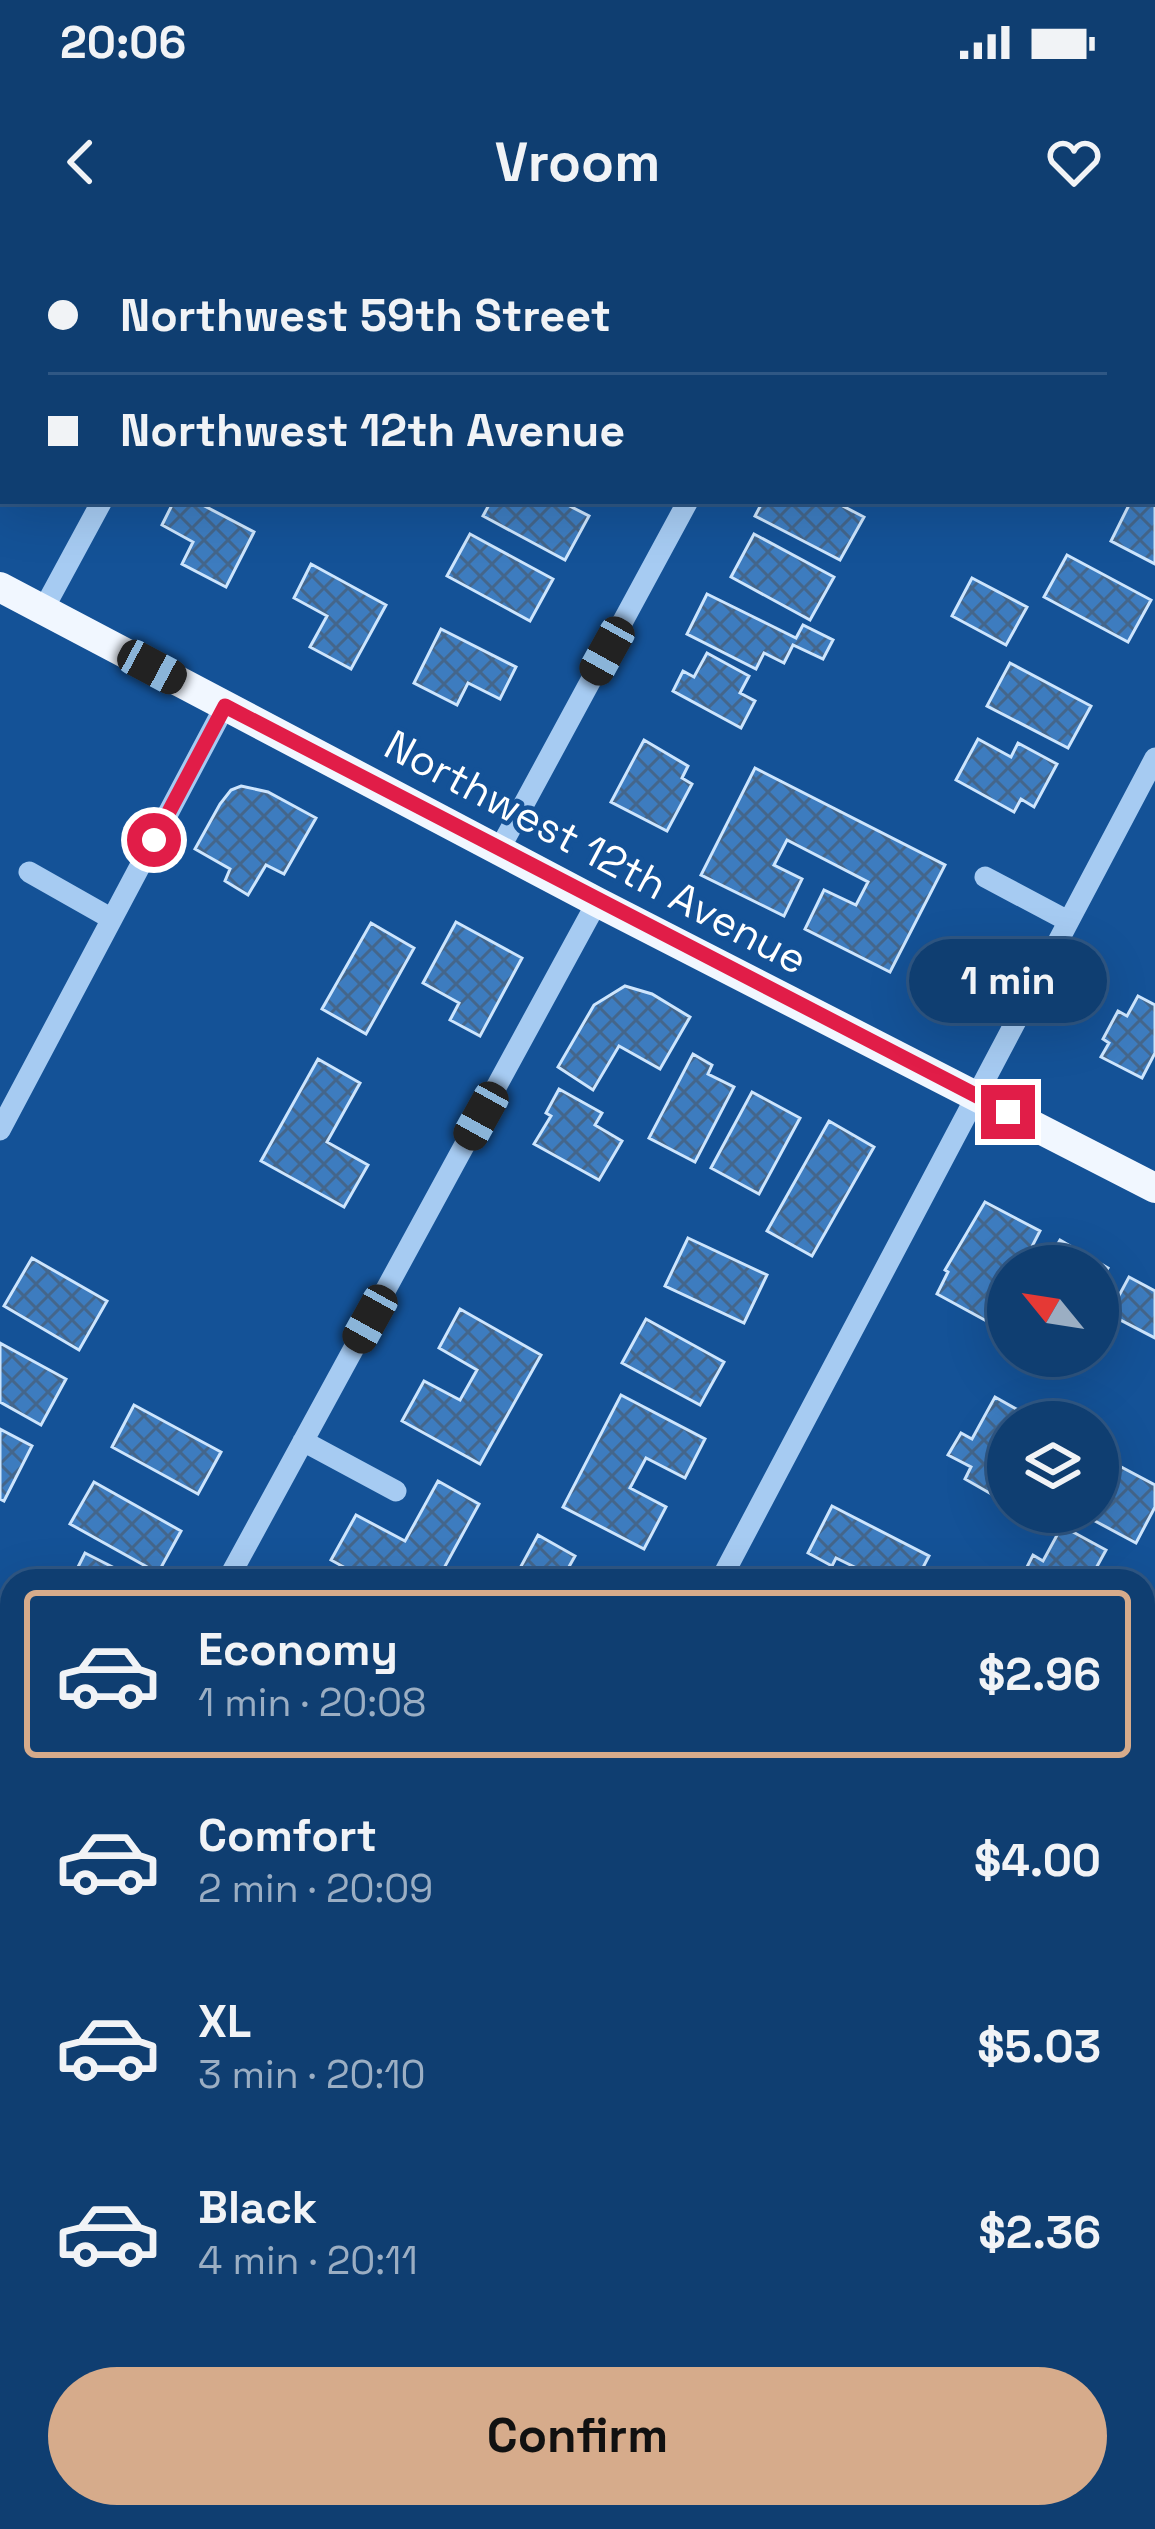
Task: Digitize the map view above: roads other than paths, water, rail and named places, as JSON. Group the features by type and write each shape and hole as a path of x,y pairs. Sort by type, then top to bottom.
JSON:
{"main road":[{"name":"Northwest 12th Avenue","path":"0,587 597,902 1155,1188"}],"street":[{"path":"43,610 100,504"},
{"path":"499,850 686,504"},
{"path":"0,1130 225,706"},
{"path":"726,1569 1155,758"},
{"path":"29,872 112,919"},
{"path":"985,877 1068,921"},
{"path":"234,1569 597,902"},
{"path":"303,1441 396,1491"}]}
